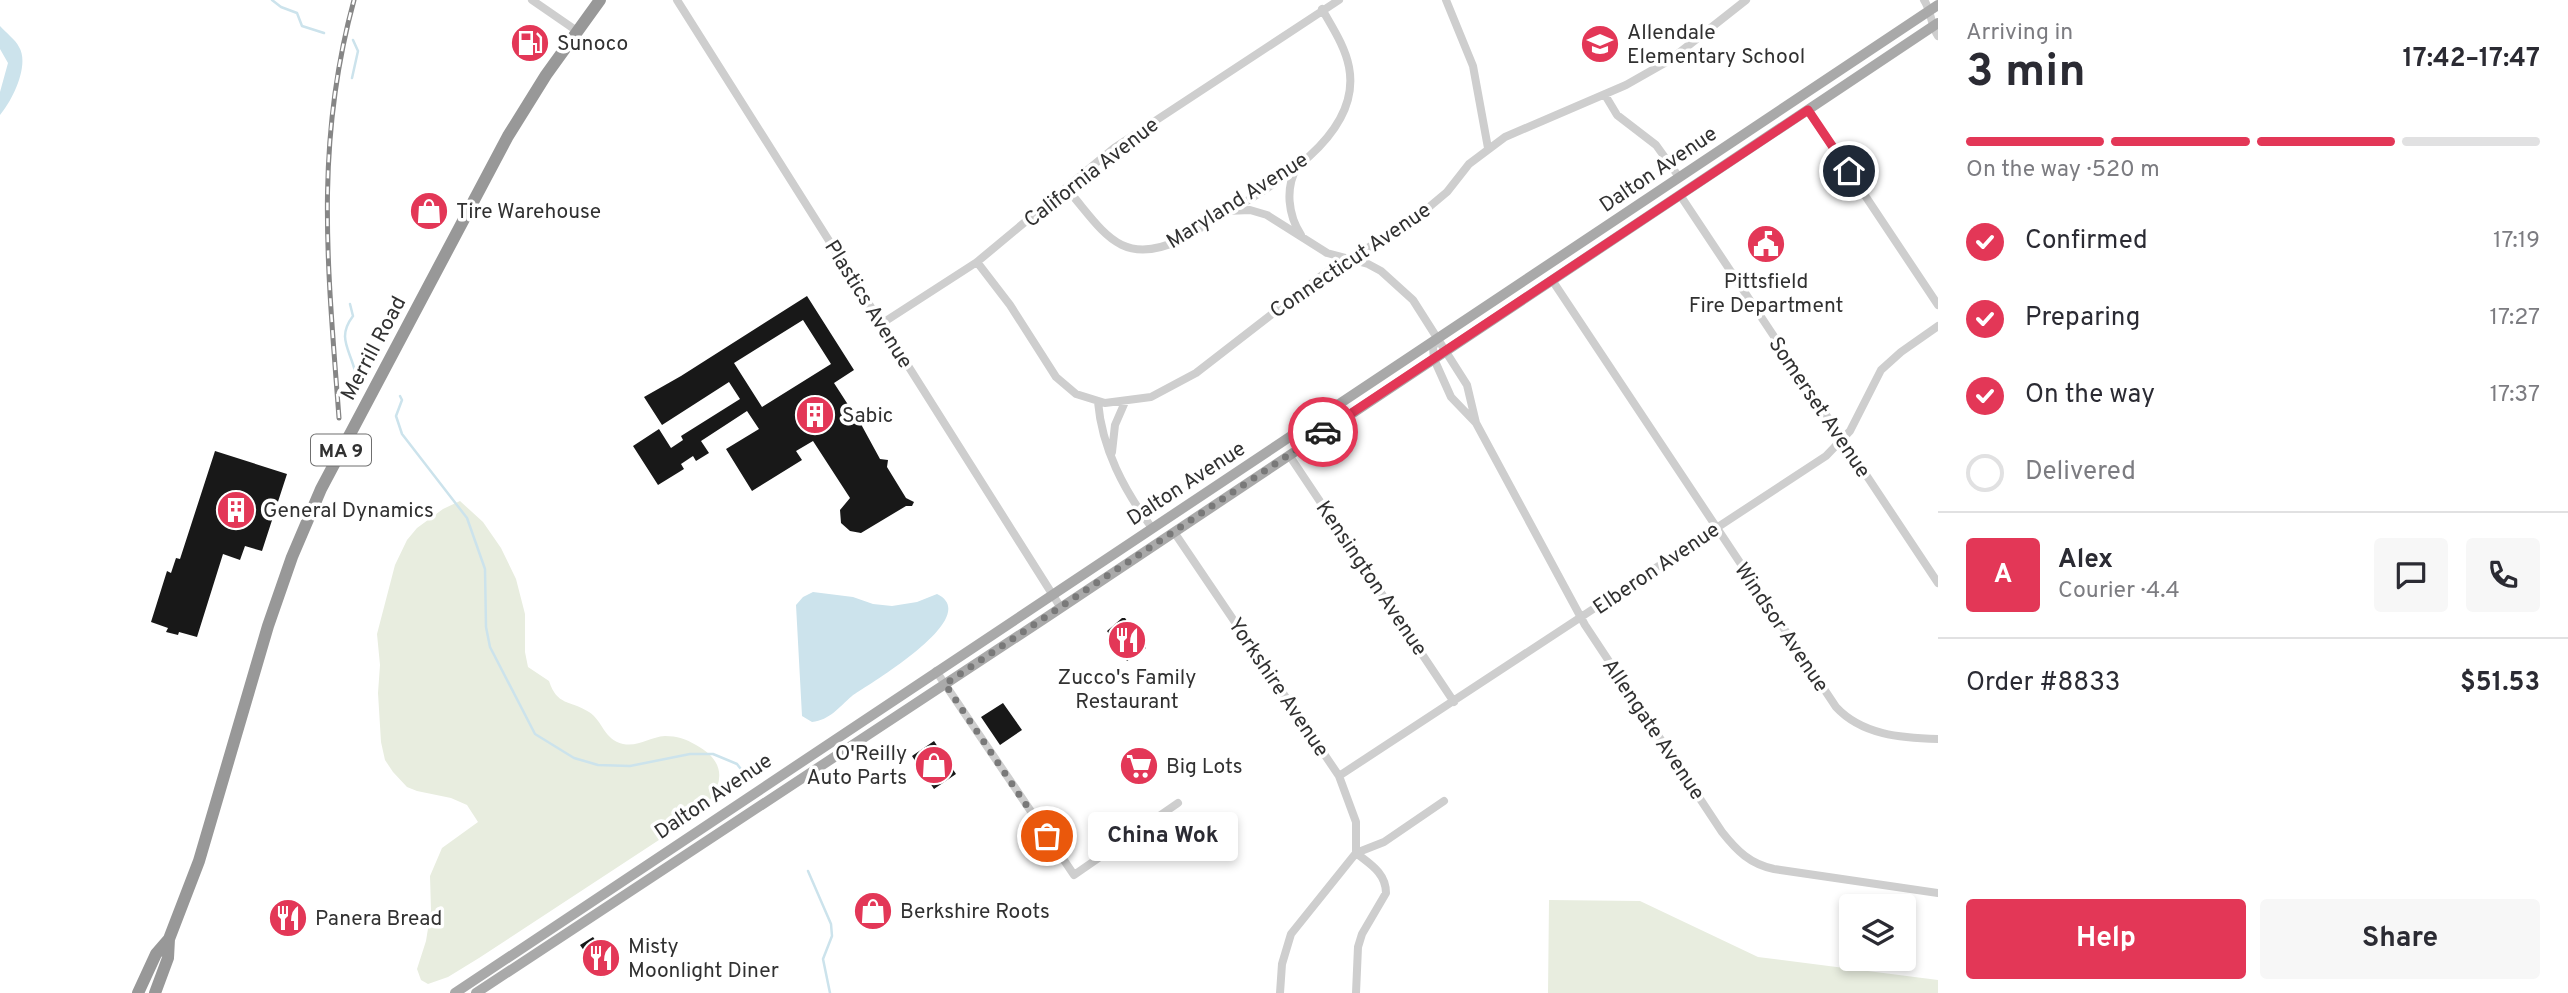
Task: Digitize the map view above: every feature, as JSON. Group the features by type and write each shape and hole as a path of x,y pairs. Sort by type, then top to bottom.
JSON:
{"highway":[{"name":"Merrill Road","path":"155,993 168,958 169,939 210,829 268,626 316,501 498,155 526,106 600,0"},
{"name":"Merrill Road","path":"138,993 156,954 169,939"}],"main road":[{"name":"Dalton Avenue","path":"455,993 1679,177 1931,5"},
{"name":"Dalton Avenue","path":"476,993 1061,608 1808,110 1936,29"}],"street":[{"path":"532,0 577,31"},
{"name":"Plastics Avenue","path":"677,0 1061,608"},
{"name":"California Avenue","path":"881,324 977,262 1114,148 1339,0"},
{"path":"1446,0 1473,66 1489,148"},
{"name":"Connecticut Avenue","path":"1098,402 1125,402 1151,397 1196,373 1283,303 1350,258 1410,223 1447,192 1469,164 1505,137 1605,95 1670,60 1746,0"},
{"path":"1931,5 1936,29"},
{"name":"Maryland Avenue","path":"1067,189 1102,233 1119,245 1133,249 1162,248 1226,211 1301,162 1329,138 1342,120 1350,88 1346,57 1322,9"},
{"path":"1605,95 1616,115 1656,145 1679,177"},
{"path":"1808,110 1938,305"},
{"path":"1301,162 1290,184 1290,202 1296,226 1305,240"},
{"name":"Somerset Avenue","path":"1680,195 1938,583"},
{"name":"Allengate Avenue","path":"1226,211 1250,210 1266,215 1327,253 1368,264 1393,280 1413,300 1470,391 1476,423 1581,618 1722,832 1746,858 1774,869 1938,893"},
{"path":"977,262 1010,305 1056,377 1076,394 1098,402 1099,416 1112,462 1135,505 1152,528"},
{"name":"Windsor Avenue","path":"1552,280 1844,716 1878,732 1938,739"},
{"name":"Elberon Avenue","path":"1339,776 1826,456 1843,440 1857,421 1881,370 1901,352 1938,327"},
{"path":"1434,359 1433,348 1437,338"},
{"name":"Allengate Avenue","path":"1434,359 1454,402 1476,423"},
{"path":"1112,462 1112,440 1119,412 1125,402"},
{"name":"Kensington Avenue","path":"1289,455 1454,702"},
{"name":"Yorkshire Avenue","path":"1174,531 1339,776 1356,822 1356,853"},
{"path":"936,671 1074,875 1178,803"},
{"path":"1280,993 1282,964 1291,934 1356,853 1384,842 1444,801"},
{"path":"1356,853 1380,871 1386,885 1386,893 1362,934 1358,947 1356,993"}],"shaded area":[{"path":"460,501 483,522 501,548 516,579 525,614 525,652 528,667 549,681 560,699 594,716 617,742 634,744 665,736 685,740 708,753 715,761 719,780 711,798 694,817 479,958 448,977 428,984 421,980 417,969 426,941 431,910 430,876 442,848 478,822 467,805 451,798 407,787 385,760 381,742 377,634 395,565 407,540 417,528 443,509"},
{"path":"1549,900 1640,901 1758,957 1839,967 1839,971 1868,971 1938,980 1938,993 1548,993"}],"water":[{"path":"0,26 17,44 22,63 14,92 0,115 0,92 8,63 0,49"},
{"path":"813,592 892,606 917,602 937,594 948,605 946,618 935,634 918,650 852,696 829,716 812,722 802,716 796,605 803,597"}],"building":[{"name":"Sabic","path":"807,296 854,370 834,383 856,417 863,419 862,426 880,459 888,460 887,467 906,498 914,502 912,506 906,506 861,533 850,531 841,523 840,510 850,498 813,441 796,451 802,460 752,491 726,449 759,429 747,411 701,441 709,453 696,461 693,456 681,464 684,469 658,485 633,446 659,429 671,448 683,440 681,436 740,399 729,382 662,425 644,397","holes":["803,320 831,364 762,407 734,363"]},
{"name":"General Dynamics","path":"215,451 287,474 262,551 245,546 240,560 223,554 197,637 179,632 178,635 166,632 168,628 151,622 167,571 171,573 176,558 180,559"},
{"name":"Zucco's Family Restaurant","path":"1125,618 1146,648 1127,661 1107,631"},
{"path":"1003,703 1022,730 1000,745 981,717"},
{"name":"O'Reilly Auto Parts","path":"934,741 956,774 934,789 912,756"},
{"name":"Misty Moonlight Diner","path":"593,937 603,951 609,947 615,956 609,960 615,970 603,978 580,945"}],"waterway":[{"path":"272,0 297,13 302,26 324,33"},
{"path":"352,78 358,51 353,40"},
{"path":"350,304 353,316 346,330 346,343 355,371 363,375"},
{"path":"400,396 402,400 396,416 402,434 467,518 485,569 486,627 490,647 535,734 574,758 598,765 630,766 690,754 713,754 737,764 750,781"},
{"path":"808,871 831,924 832,936 823,959 830,993"}],"railway":[{"path":"339,418 327,208 333,106 341,54 354,0"}],"way so far":[{"path":"1047,836 945,684 1323,432"}],"place":[{"name":"Sunoco","path":"530,43"},
{"name":"Allendale Elementary School","path":"1600,44"},
{"name":"Tire Warehouse","path":"429,211"},
{"name":"Pittsfield Fire Department","path":"1766,244"},
{"name":"Sabic","path":"815,415"},
{"name":"General Dynamics","path":"236,510"},
{"name":"Zucco's Family Restaurant","path":"1127,640"},
{"name":"O'Reilly Auto Parts","path":"934,765"},
{"name":"Big Lots","path":"1139,766"},
{"name":"China Wok","path":"1047,836"},
{"name":"Berkshire Roots","path":"873,911"},
{"name":"Panera Bread","path":"288,918"},
{"name":"Misty Moonlight Diner","path":"601,958"}],"route":[{"path":"1323,432 1808,110 1849,171"}]}
